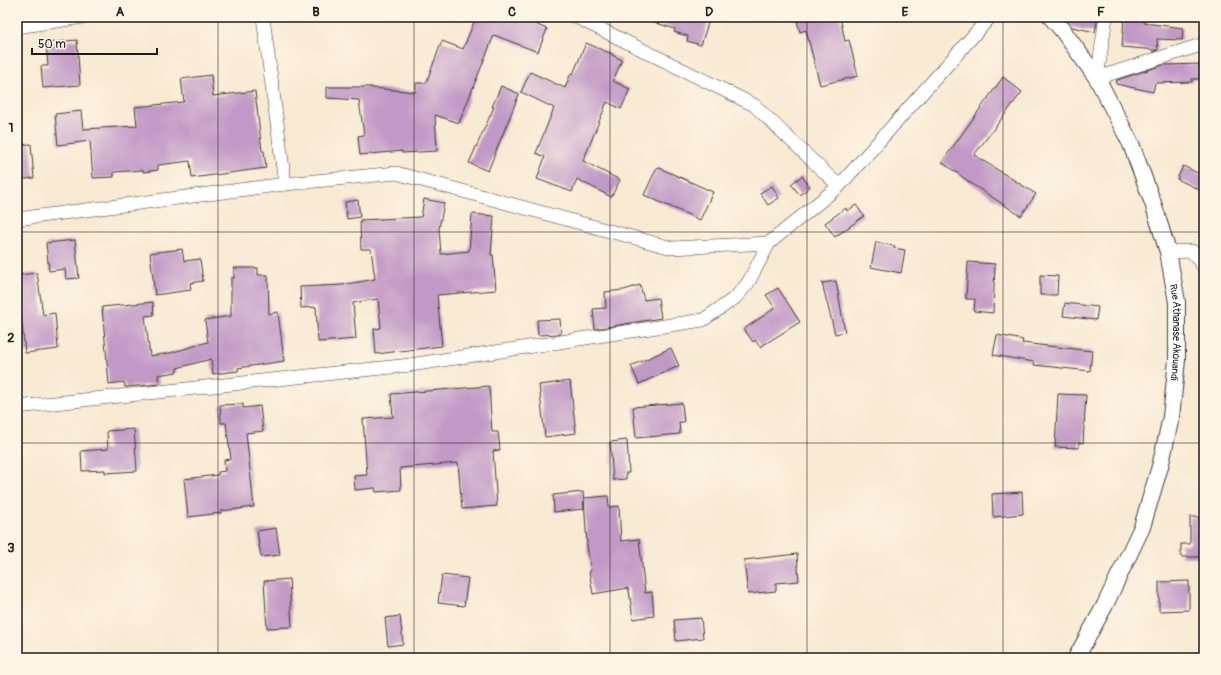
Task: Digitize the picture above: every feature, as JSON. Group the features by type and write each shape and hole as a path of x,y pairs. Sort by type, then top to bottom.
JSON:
{"street":[{"path":"17,27 83,17"},
{"path":"263,17 285,184"},
{"path":"576,17 754,105 839,186"},
{"path":"17,407 410,364 703,320 735,298 748,283 769,243 839,186 990,17"},
{"name":"Rue Athanase Akouandi","path":"1051,17 1097,78 1132,144 1153,203 1168,252 1177,302 1177,360 1171,417 1161,463 1142,527 1105,605 1076,658"},
{"path":"1106,17 1097,78 1204,44"},
{"path":"17,219 285,184 396,173 672,248 769,243"},
{"path":"1168,252 1192,251 1204,267"}],"building":[{"path":"476,17 535,17 533,23 547,29 538,52 494,35 459,123 435,115 437,151 402,153 402,151 360,155 358,136 364,135 359,100 327,98 327,87 372,87 416,92 416,83 426,83 442,41 463,49"},
{"path":"648,17 710,17 701,45 687,41 688,36 674,32 675,29 647,20"},
{"path":"796,17 840,17 845,41 849,40 858,76 820,85 806,30 800,32"},
{"path":"1064,17 1098,17 1095,32 1072,27"},
{"path":"1124,17 1145,17 1144,23 1183,28 1182,40 1157,39 1158,50 1153,52 1157,50 1122,47"},
{"path":"77,40 80,85 43,88 41,66 48,66 46,43"},
{"path":"586,43 622,60 613,81 630,89 621,109 607,102 583,161 620,180 611,197 577,179 572,192 537,179 545,157 536,153 554,108 521,92 530,72 565,88 571,73 573,74"},
{"path":"1204,64 1204,79 1192,79 1192,82 1155,83 1153,92 1116,84 1117,80 1163,65"},
{"path":"211,75 213,96 255,91 262,151 264,151 266,168 192,178 190,161 158,165 158,170 143,172 143,170 114,172 114,177 93,178 90,141 58,145 55,114 81,111 83,129 137,126 135,107 184,102 181,79"},
{"path":"1003,77 1022,92 974,155 1036,194 1021,216 972,184 942,162"},
{"path":"501,86 519,94 488,171 469,163 494,107 492,107"},
{"path":"31,144 34,178 17,180 17,145"},
{"path":"1183,166 1204,176 1204,192 1177,179"},
{"path":"657,167 713,192 700,220 644,195"},
{"path":"802,176 810,187 800,195 791,184"},
{"path":"772,186 779,198 768,205 760,193"},
{"path":"424,199 444,203 439,229 441,254 469,251 472,214 494,216 491,255 493,255 496,290 437,295 442,346 376,354 374,329 381,328 378,299 353,303 356,339 318,342 316,307 301,308 300,287 342,285 375,279 371,249 361,249 360,220 421,217"},
{"path":"358,200 360,217 347,219 345,202"},
{"path":"856,205 864,216 835,237 825,223 846,208 847,211"},
{"path":"75,240 79,278 66,279 65,269 49,271 46,243"},
{"path":"876,242 905,250 901,273 871,267"},
{"path":"182,249 184,261 200,259 203,281 190,283 191,290 155,295 150,253"},
{"path":"968,262 995,264 993,313 974,311 975,299 966,299"},
{"path":"234,268 258,268 258,275 268,275 269,314 278,312 284,361 238,368 238,371 213,374 211,359 177,368 177,372 158,375 159,384 125,387 124,382 109,384 102,307 153,302 154,315 145,316 150,356 170,353 208,342 205,320 231,316 231,278 234,278"},
{"path":"37,273 43,315 55,313 58,349 25,353 21,315 17,315 17,275"},
{"path":"1040,275 1058,276 1057,295 1040,295"},
{"path":"836,281 845,332 835,334 822,283"},
{"path":"640,285 644,300 658,298 661,318 595,329 593,309 606,308 605,292 624,290"},
{"path":"778,288 800,322 760,347 755,340 753,342 744,329 775,308 766,295"},
{"path":"1065,303 1098,307 1096,320 1063,316"},
{"path":"560,319 561,334 538,335 537,320"},
{"path":"997,335 1023,340 1022,343 1092,351 1090,371 1034,365 1034,362 993,355"},
{"path":"671,348 679,366 639,384 631,366"},
{"path":"570,381 576,433 545,437 539,385"},
{"path":"489,386 492,432 498,432 500,450 493,451 497,506 462,509 458,463 400,468 401,490 376,492 375,488 355,490 354,476 367,475 363,419 393,417 391,394"},
{"path":"1058,394 1086,395 1083,443 1079,442 1079,448 1055,447"},
{"path":"682,403 684,422 679,422 680,434 636,438 633,407"},
{"path":"243,404 243,408 260,406 263,431 246,433 254,507 188,517 184,479 218,475 218,472 225,471 224,460 231,459 226,423 221,423 220,405"},
{"path":"134,429 137,471 105,473 105,470 82,471 81,451 108,449 107,431"},
{"path":"627,440 629,473 626,473 626,479 613,480 610,442"},
{"path":"583,492 584,509 554,512 553,495"},
{"path":"1022,492 1023,514 993,517 992,494"},
{"path":"608,496 609,507 619,506 621,541 639,539 645,593 652,592 654,616 633,619 628,588 593,594 589,571 591,571 587,546 584,498"},
{"path":"1190,517 1204,517 1204,557 1181,557 1181,544 1190,544"},
{"path":"276,528 280,555 261,557 257,531"},
{"path":"797,554 799,581 776,583 776,591 748,594 744,560"},
{"path":"442,575 468,578 464,606 438,603"},
{"path":"289,579 292,627 267,628 264,581"},
{"path":"1189,581 1189,610 1159,611 1159,582"},
{"path":"400,616 403,644 388,646 385,618"},
{"path":"701,618 703,638 676,641 674,620"}]}
